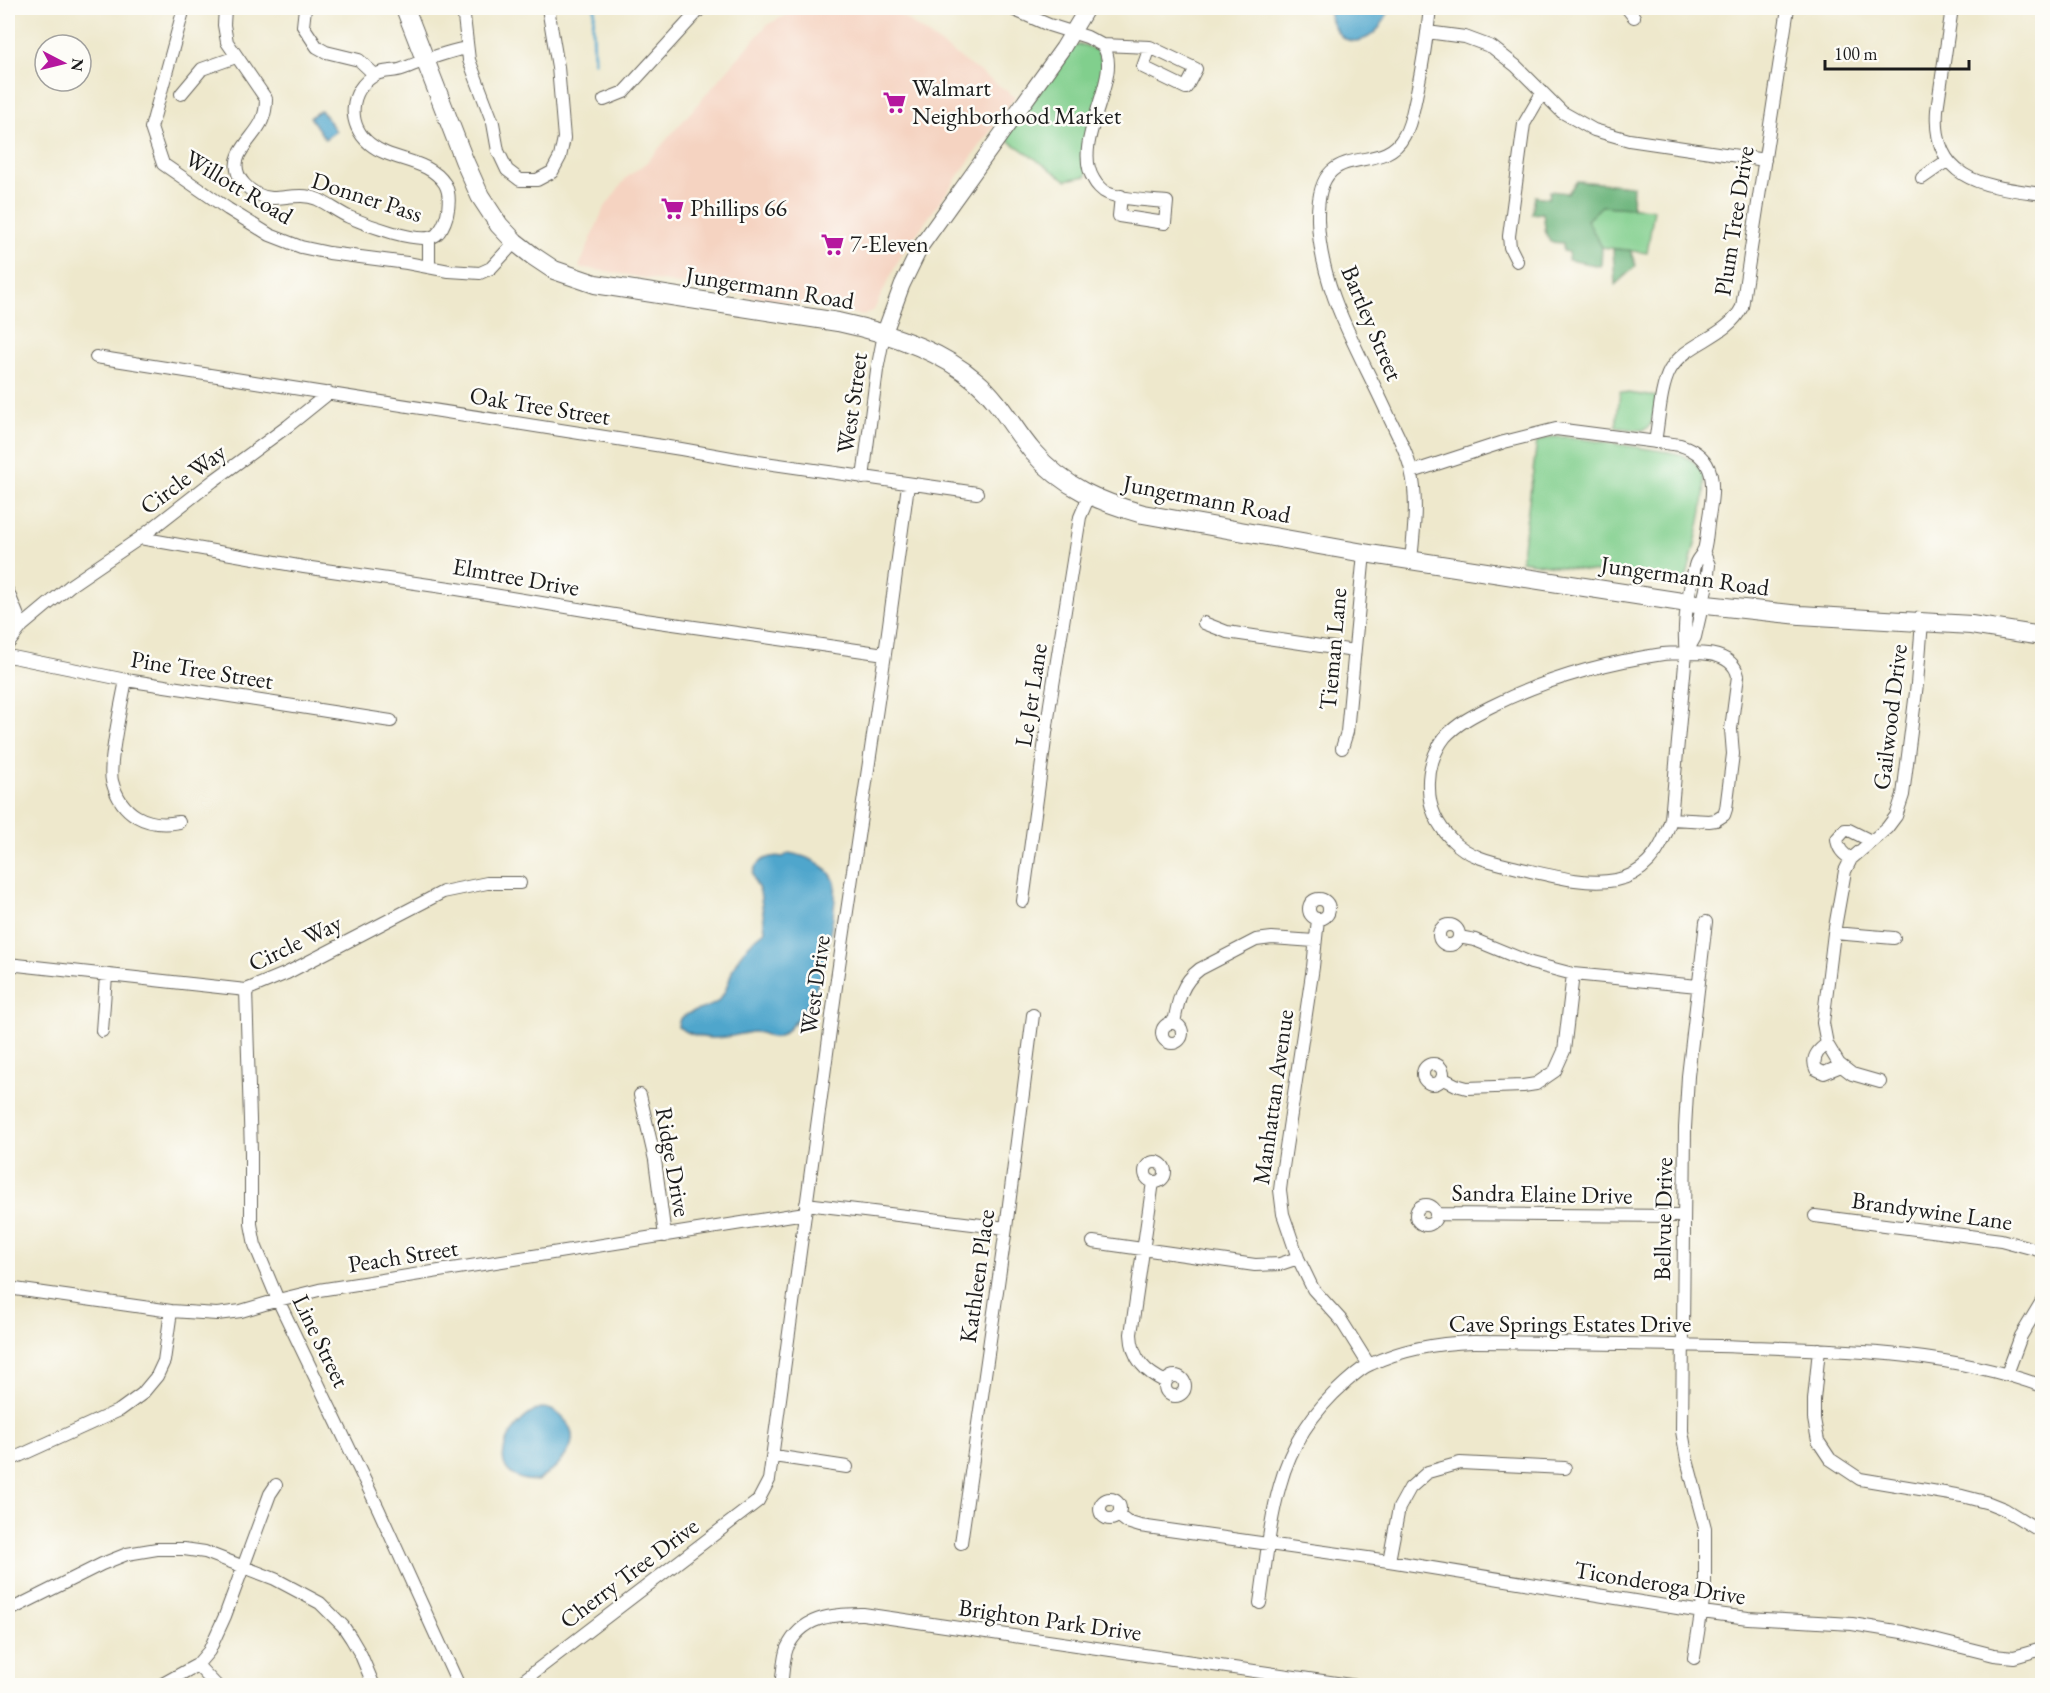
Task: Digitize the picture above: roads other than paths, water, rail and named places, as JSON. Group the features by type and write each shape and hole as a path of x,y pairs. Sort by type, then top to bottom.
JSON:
{"main road":[{"name":"Jungermann Road","path":"405,8 480,196 499,225 515,242 555,270 595,284 838,322 884,334 948,361 976,381 997,402 1033,452 1055,474 1089,496 1112,506 1143,514 1364,553 1695,604 1800,615 1971,625 2043,636"}],"street":[{"name":"Willott Road","path":"184,8 151,128 162,164 270,235 301,247 449,271 480,273 491,268 515,242"},
{"name":"Donner Pass","path":"225,8 224,26 227,42 266,99 264,117 259,129 250,137 239,156 238,174 244,186 252,193 270,198 300,196 316,199 365,223 403,235 429,238 436,235 447,213 449,198 445,184 422,166 400,156 387,154 369,143 354,118 353,104 359,91 375,75"},
{"path":"305,8 303,26 317,47 326,52 359,60 375,75 400,70 425,59 466,48"},
{"path":"463,8 466,48 493,123 498,151 507,170 520,180 537,180 552,172 560,157 564,138 558,68 548,8"},
{"path":"604,100 624,92 701,8"},
{"path":"1010,8 1087,37 1102,45 1150,47"},
{"path":"884,334 902,285 921,246 979,170 1088,8"},
{"name":"Bartley Street","path":"1411,560 1414,497 1412,472 1389,415 1337,308 1322,253 1318,206 1324,184 1334,169 1353,160 1390,153 1404,137 1413,108 1430,8"},
{"name":"Plum Tree Drive","path":"1655,442 1666,379 1676,361 1727,327 1738,316 1742,307 1788,8"},
{"path":"1952,8 1936,126 1938,139 1948,160 1963,175 1985,185 2043,194"},
{"path":"1427,32 1466,37 1492,48 1516,66 1562,112 1594,130 1609,135 1765,160"},
{"path":"1102,45 1107,58 1105,89 1089,139 1088,166 1095,182 1105,193 1120,196"},
{"path":"181,94 202,69 236,57"},
{"path":"1517,261 1509,247 1509,236 1524,123 1542,93"},
{"path":"1922,178 1948,160"},
{"name":"Donner Pass","path":"429,238 429,267"},
{"name":"West Street","path":"863,478 884,334"},
{"name":"Oak Tree Street","path":"96,357 737,459 977,494"},
{"name":"Circle Way","path":"8,644 22,626 71,585 140,538 329,393"},
{"path":"1412,472 1504,442 1556,429 1688,448 1703,459 1713,478 1713,490 1704,551 1695,562 1695,604 1684,636 1686,653 1671,819 1667,834 1654,856 1628,876 1606,882 1577,882 1485,860 1464,850 1442,828 1432,811 1428,780 1437,750 1453,729 1467,718 1553,679 1644,656 1686,653 1719,656 1732,662 1737,668 1738,676 1731,729 1733,754 1724,815 1709,821 1671,819"},
{"name":"West Drive","path":"765,1491 774,1456 837,979 908,485"},
{"name":"Le Jer Lane","path":"1023,901 1050,704 1080,517 1089,496"},
{"name":"Elmtree Drive","path":"140,538 304,567 458,588 645,620 885,654"},
{"name":"Tieman Lane","path":"1342,748 1347,732 1364,553"},
{"path":"8,592 22,626"},
{"name":"Gailwood Drive","path":"1851,859 1887,828 1896,816 1903,795 1922,622"},
{"path":"1204,624 1227,632 1354,651"},
{"name":"Pine Tree Street","path":"8,656 126,680 391,721"},
{"path":"126,680 112,761 112,781 120,800 136,818 146,822 179,822"},
{"path":"1871,841 1849,830 1845,830 1837,839 1843,854 1851,859 1845,871 1834,933 1823,1023 1827,1044 1841,1066 1851,1074 1880,1082"},
{"name":"Circle Way","path":"8,964 246,990 287,973 443,892 487,883 520,883"},
{"name":"Manhattan Avenue","path":"1318,920 1280,1190 1283,1214 1298,1258 1313,1289 1341,1320 1369,1365"},
{"name":"Bellvue Drive","path":"1694,1658 1705,1588 1705,1528 1687,1460 1682,1431 1685,1128 1688,1076 1706,922"},
{"path":"1834,933 1894,938"},
{"path":"1459,937 1475,940 1531,963 1573,974 1698,986"},
{"path":"1173,1023 1181,990 1192,975 1200,969 1256,940 1272,938 1314,941"},
{"path":"1442,1078 1467,1088 1523,1086 1536,1084 1555,1071 1564,1051 1573,974"},
{"path":"102,1031 106,976"},
{"name":"Line Street","path":"246,990 251,1224 255,1245 278,1300 378,1508 459,1686"},
{"name":"Kathleen Place","path":"961,1543 1006,1228 1033,1015"},
{"path":"1827,1044 1815,1055 1816,1069 1824,1073 1841,1066"},
{"name":"Ridge Drive","path":"640,1095 655,1160 665,1236"},
{"path":"1153,1182 1142,1248 1131,1345 1140,1364 1148,1372 1166,1382"},
{"name":"Peach Street","path":"8,1288 171,1311 217,1314 241,1311 319,1290 665,1236 806,1209 1006,1228"},
{"name":"Sandra Elaine Drive","path":"1436,1214 1684,1216"},
{"name":"Brandywine Lane","path":"1815,1216 2001,1240 2043,1251"},
{"path":"1093,1242 1255,1265 1280,1264 1298,1258"},
{"path":"2007,1374 2021,1336 2043,1301"},
{"path":"8,1461 120,1410 142,1394 157,1376 164,1361 171,1311"},
{"name":"Cave Springs Estates Drive","path":"1260,1603 1279,1488 1298,1440 1313,1416 1330,1396 1369,1365 1413,1349 1456,1342 1819,1349 1905,1356 1976,1366 2043,1386"},
{"path":"1819,1349 1814,1419 1818,1441 1830,1459 1860,1479 1989,1503 2004,1509 2043,1532"},
{"path":"774,1456 847,1467"},
{"path":"1389,1562 1395,1521 1401,1503 1410,1488 1428,1473 1460,1463 1565,1468"},
{"path":"159,1686 197,1665 209,1651 244,1567 270,1494 276,1485"},
{"name":"Cherry Tree Drive","path":"516,1686 759,1501 765,1491"},
{"name":"Ticonderoga Drive","path":"1118,1515 1126,1522 1140,1526 1389,1562 1702,1612 1748,1618 1852,1624 1902,1632 1994,1655 2014,1657 2043,1649"},
{"path":"8,1611 102,1564 133,1553 157,1549 205,1552 275,1579 320,1603 343,1626 351,1638 374,1686"},
{"name":"Brighton Park Drive","path":"782,1686 787,1649 800,1632 813,1621 828,1615 863,1614 1357,1686"},
{"path":"197,1665 217,1686"}],"water":[{"path":"1331,8 1392,8 1374,33 1363,40 1351,41 1336,30 1330,19"},
{"path":"321,110 336,131 325,139 310,117"},
{"path":"789,853 809,858 821,865 834,880 835,888 833,915 821,975 807,1006 783,1034 774,1038 752,1032 720,1038 704,1038 678,1027 682,1017 718,1001 726,989 740,956 765,931 760,892 753,877 754,869 764,859 774,856 783,857"},
{"path":"541,1408 552,1410 562,1417 572,1435 571,1444 568,1453 561,1461 537,1481 519,1478 509,1471 504,1461 504,1450 517,1426 528,1415"}],"waterway":[{"path":"594,62 595,8"}],"place":[{"name":"Walmart Neighborhood Market","path":"894,102"},
{"name":"Phillips 66","path":"672,208"},
{"name":"7-Eleven","path":"832,244"}]}
